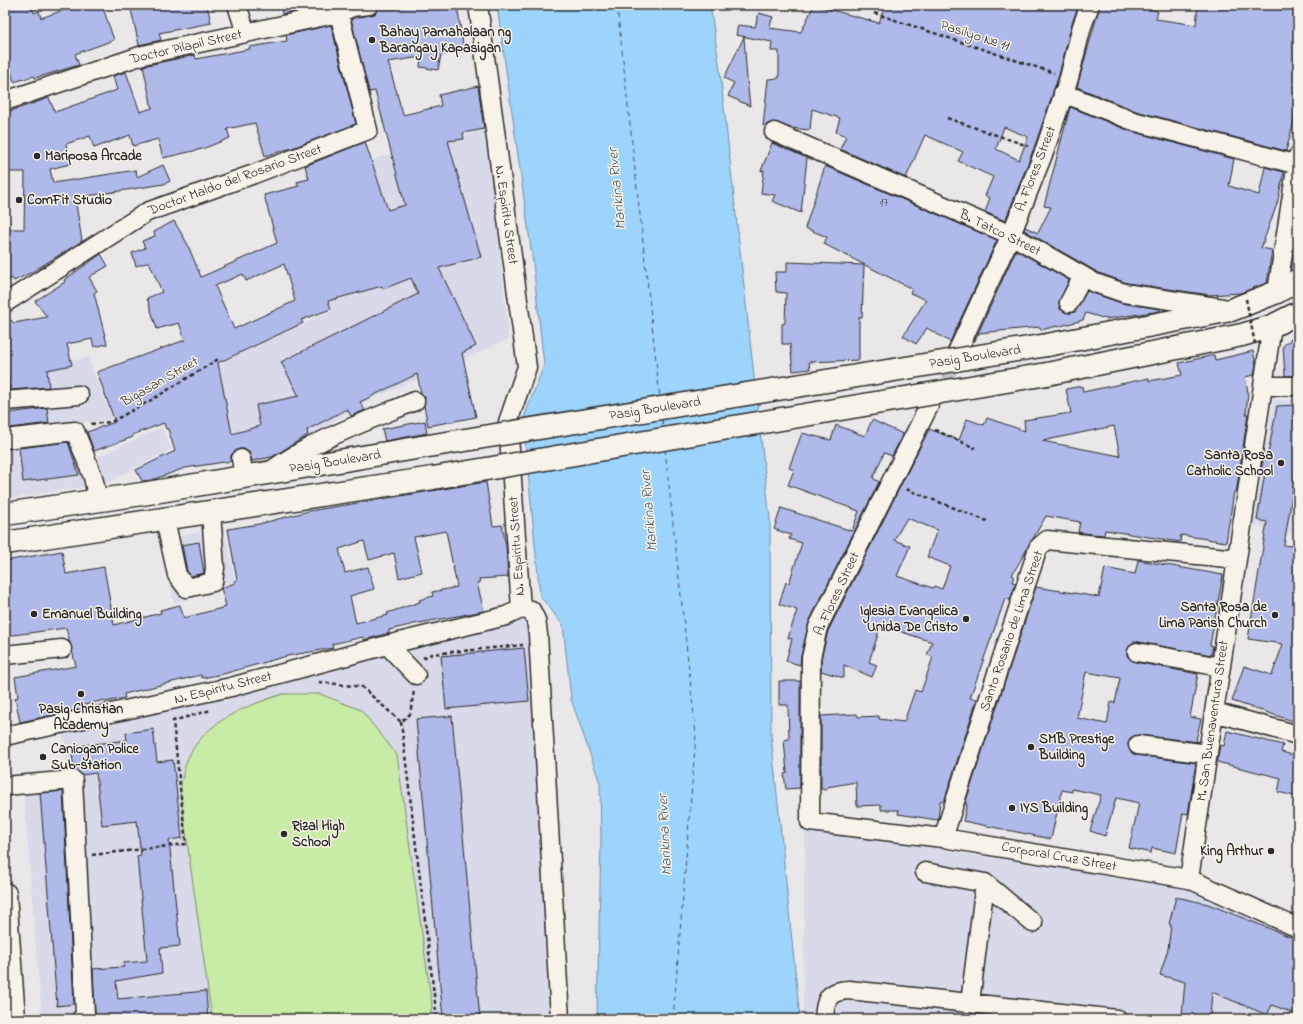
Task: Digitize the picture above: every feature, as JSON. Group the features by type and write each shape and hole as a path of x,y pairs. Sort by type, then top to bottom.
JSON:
{"main road":[{"name":"Pasig Boulevard","path":"5,514 98,500 243,468 270,472 1047,346 1239,304 1277,292 1298,280"},
{"name":"Pasig Boulevard","path":"5,543 165,520 433,478 1047,374 1242,335 1272,326 1298,313"},
{"path":"5,902 14,1019"}],"street":[{"path":"237,5 246,33"},
{"name":"N. Espiritu Street","path":"5,736 231,687 392,644 506,616 521,609 508,422 527,367 478,5"},
{"name":"A. Flores Street","path":"958,350 1011,235 1044,152 1066,86 1082,26 1090,5"},
{"name":"Doctor Pilapil Street","path":"5,101 143,55 246,33 353,7"},
{"name":"Doctor Maldo del Rosario Street","path":"5,303 147,212 254,174 368,130 353,7"},
{"path":"1066,86 1133,121 1298,162 1292,237 1277,292"},
{"name":"B. Tatco Street","path":"774,132 1011,235 1095,283 1124,293 1239,304"},
{"path":"1069,303 1083,276"},
{"name":"M. San Buenaventura Street","path":"1189,879 1272,326"},
{"path":"1264,386 1298,386"},
{"path":"5,401 79,395"},
{"path":"270,472 291,456 315,444 416,401"},
{"name":"A. Flores Street","path":"810,822 811,658 818,627 929,406"},
{"path":"5,439 76,431 92,472 98,500"},
{"path":"165,520 177,575 186,588 213,582 215,568 211,512"},
{"name":"Santo Rosario de Lima Street","path":"943,838 1038,548 1047,540 1237,559"},
{"path":"521,609 531,610 536,620 538,634 560,1019"},
{"path":"392,644 393,651 412,670"},
{"path":"5,655 62,649"},
{"path":"1137,652 1221,667"},
{"path":"1214,712 1298,735"},
{"path":"1138,745 1208,754"},
{"path":"5,786 73,780 85,1014 81,1019"},
{"name":"Corporal Cruz Street","path":"810,822 943,838 1189,879 1298,928"},
{"path":"925,872 985,884 1033,923"},
{"path":"970,1003 985,884"},
{"path":"824,1019 827,999 831,994 840,990 1117,1019"}],"path":[{"name":"Pasilyo № 11","path":"874,13 1066,86"},
{"path":"947,118 1044,152"},
{"path":"1239,304 1256,344"},
{"name":"Bigasan Street","path":"111,422 153,399 220,358"},
{"path":"920,424 975,448"},
{"path":"891,483 987,521"},
{"path":"401,722 410,714 412,670 432,654 527,644"},
{"path":"312,681 362,687 401,722 437,1019"},
{"path":"78,857 186,844 173,721 217,709"}],"shaded area":[{"path":"486,129 509,339 367,401 273,458 237,465 219,364 332,310 295,180"},
{"path":"1298,212 1298,267 1289,271"},
{"path":"88,358 112,419 5,432 5,369"},
{"name":"Santa Rosa Catholic School","path":"1274,400 1298,400 1298,534 1253,525"},
{"path":"77,427 89,461 162,427 171,449 107,483 5,499 5,436"},
{"path":"224,527 235,580 174,603 161,540"},
{"name":"Rizal High School","path":"532,618 544,885 548,1019 42,1019 23,783 69,776 62,731"},
{"path":"805,828 1180,887 1298,936 1298,1019 803,1019"}],"green space":[{"path":"283,694 320,694 361,710 397,755 432,1006 429,1019 212,1019 180,791 183,774 188,758 196,745 216,724 241,710"}],"water":[{"name":"Marikina River","path":"497,5 710,5 719,63 770,519 771,735 800,1019 597,1019 601,840 600,783 571,699 563,625 540,596 523,420 544,365 533,263"}],"building":[{"path":"5,5 31,5 34,13 39,11 41,18 78,5 102,5 114,40 75,54 79,65 35,78 34,76 14,82 10,68 5,70"},
{"path":"130,5 207,5 211,23 159,33 161,40 139,45"},
{"path":"281,5 326,5 282,14"},
{"path":"379,5 386,5 387,9 415,5 457,5 464,51 441,55 438,70 420,67 421,57 388,62 403,115 441,106 439,95 478,86 484,129 463,133 464,139 448,141 481,257 439,268 476,346 462,353 476,417 428,426 424,406 425,397 421,393 417,374 360,402 365,410 351,416 347,409 307,430 308,435 272,457 252,461 249,452 244,449 239,449 231,455 231,461 185,468 152,480 142,481 136,470 175,451 168,429 166,429 164,423 132,435 133,437 94,451 87,432 115,422 97,372 185,340 179,323 157,329 147,298 162,292 149,262 136,266 132,253 145,248 142,241 155,236 154,232 174,221 187,243 201,277 277,243 264,195 299,186 297,182 309,179 305,166 365,142 388,210 405,205 375,91 369,92 351,19 375,14","holes":["284,264 295,301 234,329 215,286 243,274 246,281","411,278 418,294 281,362 299,396 256,405 260,426 232,434 218,363 303,323 301,320 331,309 328,301 382,286 383,289"]},
{"path":"814,5 879,23 885,5 1079,5 1072,23 1059,75 1034,148 1005,221 985,212 990,198 985,196 993,177 958,161 963,152 925,135 906,178 840,149 846,136 836,132 840,118 812,109 810,130 791,128 773,122 763,126 768,79 779,78 779,51 771,51 772,42 736,35 738,25 755,27 759,13 773,17 769,28 801,32","holes":["1004,127 1028,137 1019,160 996,149"]},
{"path":"1100,5 1133,5 1158,11 1156,19 1196,25 1198,5 1298,5 1298,106 1286,151 1136,111 1077,87"},
{"path":"331,25 356,124 292,148 265,156 255,123 227,129 230,138 202,149 163,158 158,139 133,146 130,135 94,148 90,136 66,144 70,164 50,169 53,183 136,170 137,177 163,165 170,181 164,184 75,198 82,241 32,272 14,281 12,278 5,282 5,229 24,229 25,172 5,172 5,113 49,98 55,112 117,90 113,76 126,72 140,112 152,108 143,66 195,55 196,59 250,49 249,47 287,41 286,35"},
{"path":"744,37 750,106 728,96 734,83 724,78"},
{"path":"1070,107 1130,131 1234,159 1229,186 1259,195 1265,167 1284,172 1277,204 1261,248 1272,250 1267,283 1240,293 1210,295 1127,283 1099,273 1024,230 1025,227 1038,233 1051,207 1044,206"},
{"path":"772,143 807,158 801,213 772,201 775,195 761,193 764,170 761,171"},
{"path":"825,166 997,240 950,342 927,328 916,344 903,336 926,300 910,293 912,289 824,244 827,237 805,228"},
{"path":"1016,250 1069,280 1059,303 1060,309 1065,312 1075,312 1087,291 1121,303 1160,309 1160,311 1106,319 1086,313 1083,320 1041,330 1040,327 979,333 974,342"},
{"path":"101,254 108,266 89,277 97,291 94,293 107,344 94,347 92,339 67,344 72,365 47,370 49,387 10,390 7,367 5,367 5,325 11,320 14,323 47,317 35,301 65,282 64,280"},
{"path":"787,262 864,265 862,317 859,317 859,360 809,362 810,369 793,371 790,344 782,344 782,324 785,323 786,293 776,292 775,272 787,272"},
{"path":"1298,333 1298,376 1285,376 1283,346"},
{"path":"1253,351 1256,364 1254,375 1245,377 1248,392 1246,414 1248,414 1236,493 1234,492 1226,542 1181,535 1180,542 1105,530 1104,535 1091,534 1078,532 1080,522 1046,516 1012,575 1014,576 1012,582 1016,583 1010,600 1005,599 970,698 977,699 944,802 940,801 938,820 898,814 899,810 881,810 881,805 857,806 856,782 827,787 826,790 821,789 821,716 857,714 858,717 879,716 879,719 904,722 915,690 921,692 933,657 927,655 932,642 881,625 869,662 877,665 872,677 844,665 844,678 821,671 821,659 828,631 929,429 959,440 967,419 984,425 987,418 1025,431 1024,420 1071,413 1066,389 1082,386 1083,392 1149,378 1149,381 1182,375 1179,363 1214,355 1215,360","holes":["1114,426 1120,456 1042,441","907,518 937,530 927,557 950,566 942,589 934,586 933,588 897,576 910,546 894,540"]},
{"path":"1298,405 1298,459 1284,545 1298,547 1298,716 1296,722 1232,701 1244,666 1272,675 1283,644 1248,639 1267,522 1257,520 1265,472 1261,472 1264,453 1268,454 1277,406"},
{"path":"47,408 49,423 10,428 8,413"},
{"path":"872,420 903,434 892,456 884,453 873,478 879,482 809,622 800,665 786,661 792,639 788,638 797,610 779,604 786,582 789,583 802,543 789,539 791,535 774,529 781,508 852,531 859,511 788,485 794,470 789,468 802,433 831,440 836,425 865,436"},
{"path":"425,421 427,433 385,441 382,429"},
{"path":"68,442 79,475 23,482 19,448"},
{"path":"486,482 493,526 502,525 506,546 508,577 479,579 480,583 477,583 484,611 414,624 389,630 389,633 364,640 363,637 332,644 333,648 287,656 223,674 202,678 201,675 124,694 125,698 105,702 104,700 81,706 82,709 20,722 15,698 18,697 15,677 76,666 66,628 6,636 5,561 62,551 66,574 104,567 114,625 161,613 160,610 180,605 184,618 226,606 221,588 235,583 234,581 237,580 228,529 259,524 309,511","holes":["446,531 457,587 432,592 433,596 419,600 420,602 387,613 388,615 356,623 350,596 374,589 368,567 345,573 339,549 364,541 369,560 394,553 399,578 422,572 414,537"]},
{"path":"199,542 204,573 191,576 187,571 182,545"},
{"path":"1138,560 1223,575 1210,645 1213,646 1211,655 1139,642 1133,642 1127,650 1127,656 1135,662 1198,674 1190,717 1201,719 1196,740 1199,742 1139,735 1130,738 1128,744 1129,749 1136,755 1196,763 1188,814 1183,813 1176,853 1152,848 1151,853 1129,848 1139,803 1116,798 1105,836 1090,831 1101,795 1072,789 1072,792 1062,790 1051,839 963,821 967,804 965,804 1036,587 1099,597 1105,568 1135,574","holes":["1086,672 1120,678 1115,703 1111,702 1107,724 1077,718"]},
{"path":"524,648 529,701 446,709 441,656"},
{"path":"779,681 800,681 800,788 786,789 784,774 787,773 784,740 789,739 788,705 779,705"},
{"path":"452,716 480,1019 443,1019 416,719"},
{"path":"153,729 157,762 173,760 182,838 169,840 180,946 160,948 162,973 116,981 118,999 206,991 208,1019 94,1019 93,969 124,967 123,963 147,961 137,856 141,855 137,821 102,825 96,773 82,775 74,770 71,747 127,740 126,733"},
{"path":"1227,731 1283,745 1281,752 1298,756 1298,797 1278,792 1281,778 1217,762 1220,745 1224,746"},
{"path":"63,791 74,1004 57,1006 40,793"},
{"path":"1176,897 1208,904 1298,940 1298,1015 1272,1005 1267,1015 1212,992 1210,1017 1182,1015 1185,982 1160,975 1168,949 1171,925 1169,924"}],"ferry route":[{"path":"617,5 660,398"},
{"path":"662,419 663,428"},
{"path":"665,449 696,735 673,1019"}],"tunnel":[{"path":"931,402 957,352"}],"place":[{"name":"Bahay Pamahalaan ng Barangay Kapasigan","path":"372,40"},
{"name":"Mariposa Arcade","path":"37,156"},
{"name":"ComFit Studio","path":"19,200"},
{"name":"Santa Rosa Catholic School","path":"1281,463"},
{"name":"Emanuel Building","path":"34,614"},
{"name":"Santa Rosa de Lima Parish Church","path":"1275,615"},
{"name":"Iglesia Evangelica Unida De Cristo","path":"966,619"},
{"name":"Pasig Christian Academy","path":"81,694"},
{"name":"SMB Prestige Building","path":"1031,747"},
{"name":"Caniogan Police Sub-station","path":"43,757"},
{"name":"IYS Building","path":"1012,808"},
{"name":"Rizal High School","path":"284,834"},
{"name":"King Arthur","path":"1271,851"}]}
